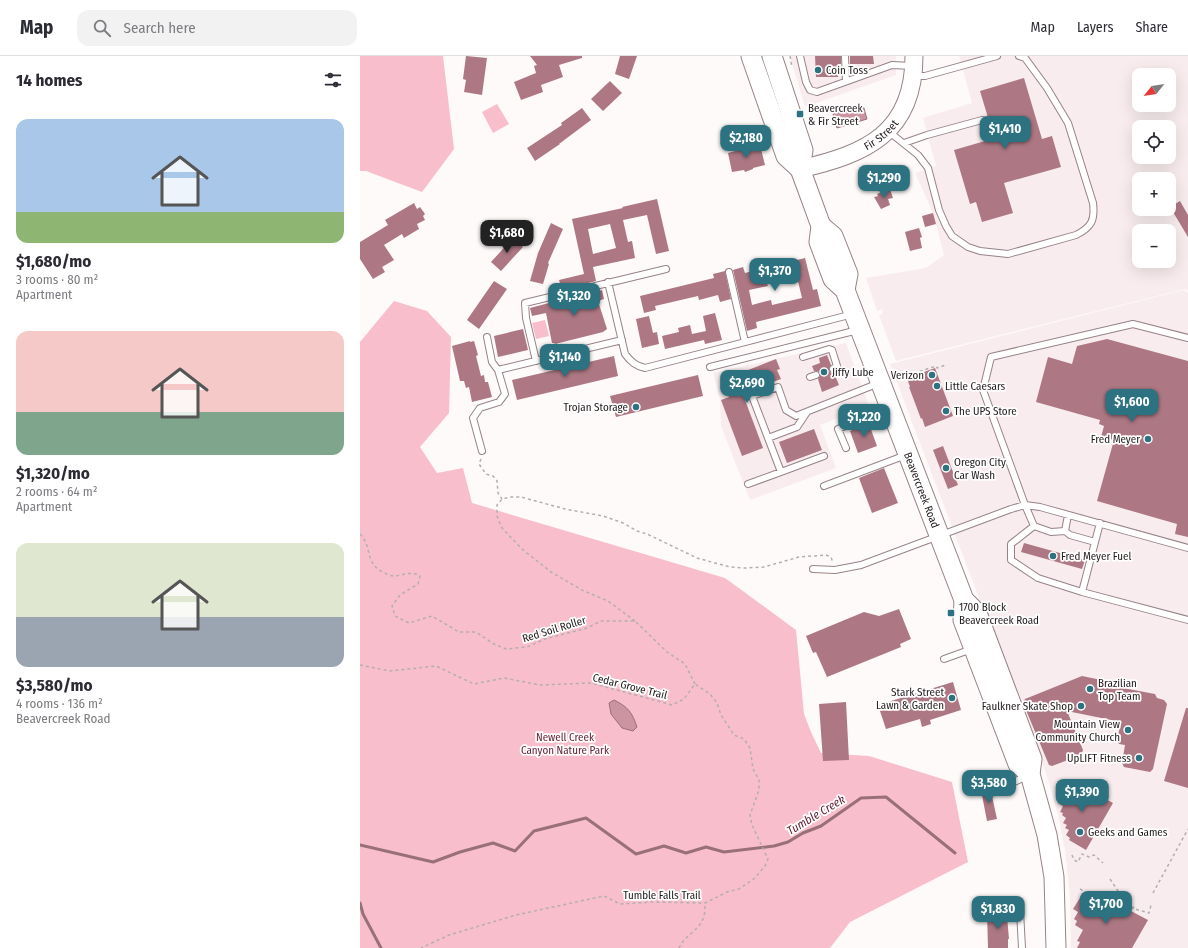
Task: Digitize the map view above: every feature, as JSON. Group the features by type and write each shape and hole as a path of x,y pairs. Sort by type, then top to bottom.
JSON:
{"main road":[{"name":"Beavercreek Road","path":"751,56 786,156 800,169 821,226 819,242 833,280 846,290 857,321 889,381 890,407 964,600 977,613 1032,759 1030,774 1043,820 1052,864 1055,898 1056,948"},
{"name":"Beavercreek Road","path":"772,56 803,150 800,169"},
{"name":"Beavercreek Road","path":"964,600 963,620 1018,764 1030,774"},
{"path":"974,649 979,648 985,655 999,691 1015,713"}],"street":[{"name":"Fir Street","path":"800,169 822,164 856,153 873,143 888,131 900,114 908,98 913,66"}],"lane":[{"path":"800,56 806,82 810,90 817,92 892,65 913,66 925,76 997,56"},
{"path":"845,56 846,81"},
{"path":"888,131 918,155 928,168 939,210 952,236 968,247 980,251 1008,254 1076,235 1085,230 1091,224 1095,216 1093,203 1068,123 1047,88 1025,58 1019,56"},
{"path":"904,143 982,120"},
{"path":"536,361 526,318 525,303 666,269"},
{"path":"729,272 745,342"},
{"path":"608,282 625,354 636,366 645,368 745,342 857,321"},
{"path":"710,367 857,321"},
{"path":"1095,542 1070,535 1066,531 1051,532 1034,526 983,390 991,357 1133,324 1188,338"},
{"path":"482,451 473,418 480,408 499,402 505,394 498,370 492,362 487,337"},
{"path":"498,370 622,340"},
{"path":"803,357 829,349 832,350 837,366 833,369"},
{"path":"781,472 752,396 778,387 786,410 796,416 889,381"},
{"path":"846,448 838,429 890,407"},
{"path":"768,438 797,426 807,412"},
{"path":"824,486 908,454"},
{"path":"748,484 824,456"},
{"path":"813,569 835,570 866,563 1025,505 1068,514 1188,548"},
{"path":"1066,531 1068,514"},
{"path":"1082,592 1100,523"},
{"path":"1034,526 1011,544 1011,560 1038,578 1082,592 1188,620"},
{"path":"944,659 974,649"},
{"path":"998,786 1014,782 1030,774"},
{"path":"1020,911 1022,948"}],"path":[{"path":"889,381 936,366 937,368 946,365"},
{"path":"482,451 479,464 486,474 493,476 497,481 498,493 502,499"},
{"path":"695,684 685,664 667,652 635,621 608,601 584,591 551,572 522,549 502,528 497,516 497,505 502,499 521,497 565,509 603,516 616,520 698,558 720,564 745,568 764,567 799,557 826,555 831,556 835,570"},
{"name":"Red Soil Roller","path":"360,534 365,539 369,556 377,570 391,576 413,572 420,576 418,584 400,595 392,606 395,616 409,623 432,616 459,632 476,632 506,650 527,647 545,639 587,628 601,621 635,621"},
{"name":"Cedar Grove Trail","path":"360,665 390,671 436,666 474,684 504,678 540,685 591,683 672,705 684,699 695,684"},
{"name":"Tumble Falls Trail","path":"422,948 449,935 516,915 604,896 620,904 652,902 705,903 727,892 739,889 755,878 765,866 767,857 752,824 750,815 759,790 759,780 752,769 750,748 744,739 734,735 721,715 717,703 710,694 695,684"},
{"path":"1153,893 1188,829"},
{"path":"1072,855 1074,860 1078,862 1082,854 1089,857 1094,855 1102,863"},
{"path":"1110,879 1120,894 1135,909"},
{"path":"1080,889 1096,898 1149,913 1150,905"},
{"path":"679,948 681,943 695,931 704,919 705,903"}],"shaded area":[{"path":"790,56 896,56 896,75 805,107"},
{"path":"959,56 1188,56 1188,291 1185,289 896,361 879,315 883,313 882,309 877,311 866,278 926,268 944,255 933,213 915,173 936,166 923,118 972,103"},
{"path":"863,105 867,119 837,128 833,114"},
{"path":"1183,290 1188,293 1188,948 1071,948 1070,898 1065,850 1059,819 1047,776 890,364"},
{"path":"846,343 869,406 820,425 836,468 750,500 721,426 720,399 713,373"},
{"path":"614,700 623,705 633,717 637,727 633,731 622,728 611,714 609,703"}],"green space":[{"path":"360,56 443,56 454,149 422,192 366,171 360,171"},
{"path":"497,104 509,124 493,133 482,112"},
{"name":"Newell Creek Canyon Nature Park","path":"394,301 427,311 451,337 449,413 420,447 437,473 463,468 472,503 725,578 796,630 804,714 821,753 869,756 952,782 968,862 850,922 830,948 360,948 360,342"},
{"path":"545,320 549,336 536,339 532,323"}],"building":[{"path":"466,56 487,58 482,95 464,92 466,80 463,79"},
{"path":"530,56 582,56 582,58 559,65 563,77 541,85 543,92 521,100 514,82 536,73 534,66 537,65"},
{"path":"620,56 637,56 629,79 615,74"},
{"path":"815,56 841,56 841,64 838,64 838,77 816,77"},
{"path":"850,56 873,56 874,64 850,64"},
{"path":"1024,78 1042,139 1052,136 1061,167 1004,183 1013,213 982,222 976,202 970,204 954,150 985,141 982,134 992,131 980,91"},
{"path":"610,81 622,93 603,111 591,99"},
{"path":"582,108 591,120 535,161 527,148 562,125 561,123"},
{"path":"748,145 748,148 760,145 765,165 745,172 744,170 732,172 728,153 739,150 739,147"},
{"path":"890,189 893,198 888,199 890,205 881,209 874,197 878,196 877,194"},
{"path":"657,199 669,251 656,254 647,215 623,220 628,242 632,241 635,258 593,267 596,281 562,290 559,280 584,274 572,219 623,208 622,207","holes":["610,224 616,248 593,254 588,229"]},
{"path":"1180,201 1188,215 1188,237 1175,216 1176,203"},
{"path":"414,203 417,209 420,207 425,214 423,216 425,220 417,224 419,229 404,238 402,234 384,245 394,260 382,267 385,272 373,279 360,259 360,242 388,225 385,220"},
{"path":"933,213 936,224 925,227 922,216"},
{"path":"551,223 563,229 548,263 549,264 543,284 530,281 538,253"},
{"path":"919,228 922,237 920,238 922,248 910,251 905,232"},
{"path":"513,238 523,247 501,271 491,262"},
{"path":"805,258 813,290 817,289 821,306 756,322 757,328 747,331 733,270 743,267 745,273","holes":["796,273 802,298 772,305 771,300 752,305 749,290 768,286 766,281"]},
{"path":"725,271 731,299 720,302 718,295 699,300 698,296 655,306 656,310 644,313 640,296 714,278 713,274"},
{"path":"494,281 507,289 479,329 467,320"},
{"path":"602,290 604,299 598,301 607,329 603,332 555,344 552,343 546,313 532,316 530,308"},
{"path":"715,313 722,340 705,344 704,340 665,349 662,336 679,332 678,328 690,325 692,334 706,331 703,316"},
{"path":"649,316 653,333 657,332 659,344 642,348 636,319"},
{"path":"523,329 528,350 498,357 494,336"},
{"name":"Fred Meyer","path":"1107,339 1188,361 1188,537 1175,534 1177,524 1097,501 1114,440 1101,437 1104,426 1099,424 1100,420 1036,402 1048,357 1072,364 1077,346"},
{"path":"474,341 481,376 484,375 485,382 488,382 492,397 472,402 469,387 466,388 464,381 460,381 452,346"},
{"name":"Jiffy Lube","path":"827,355 831,365 829,370 831,373 834,373 839,385 822,392 818,379 820,373 814,371 812,366 820,363 819,358"},
{"path":"614,356 618,376 517,400 512,380"},
{"path":"776,359 780,369 777,370 781,379 748,391 745,400 763,448 742,456 721,400 729,397 723,380"},
{"path":"935,368 953,416 925,427 909,387 907,378"},
{"name":"Trojan Storage","path":"698,375 703,396 616,417 610,396"},
{"path":"869,424 877,446 858,453 850,431"},
{"path":"814,429 822,450 787,463 779,442"},
{"name":"Oregon City Car Wash","path":"943,446 958,485 948,489 933,450"},
{"path":"884,468 898,503 872,513 859,478"},
{"name":"Fred Meyer Fuel","path":"1024,543 1085,560 1082,569 1021,552"},
{"path":"899,609 911,639 900,644 901,647 827,677 816,652 813,653 806,636 864,612 879,616"},
{"path":"1082,676 1121,684 1123,688 1155,694 1157,698 1164,700 1167,704 1153,769 1150,772 1124,767 1122,763 1125,745 1119,744 1117,740 1121,722 1067,711 1083,750 1081,755 1052,766 1049,765 1023,703 1025,699"},
{"path":"953,682 961,710 930,720 931,724 922,727 920,719 886,729 878,705"},
{"path":"846,702 849,760 823,761 819,704"},
{"path":"1186,708 1188,708 1188,788 1164,781"},
{"path":"1069,779 1113,803 1086,850 1069,840 1070,838 1066,835 1069,830 1065,828 1067,825 1063,823 1066,818 1062,815 1063,813 1060,812 1063,806 1058,803 1061,799 1058,798"},
{"path":"990,787 997,819 987,821 981,790"},
{"path":"1083,893 1114,911 1117,907 1127,914 1129,910 1148,920 1132,948 1077,948 1080,942 1077,941 1083,930 1075,925 1077,921 1074,919 1078,912 1073,909"},
{"path":"987,912 1006,912 1009,939 1008,948 988,948"}],"waterway":[{"name":"Tumble Creek","path":"360,845 433,862 460,852 493,843 515,851 534,831 586,818 636,854 664,846 686,853 706,847 724,852 774,846 788,842 803,833 821,826 861,798 886,797 955,853"},
{"path":"360,903 363,914 381,948"}],"place":[{"name":"Coin Toss","path":"818,70"},
{"name":"Beavercreek & Fir Street","path":"800,114"},
{"name":"Jiffy Lube","path":"824,372"},
{"name":"Verizon","path":"932,375"},
{"name":"Little Caesars","path":"937,386"},
{"name":"Trojan Storage","path":"636,407"},
{"name":"The UPS Store","path":"946,411"},
{"name":"Fred Meyer","path":"1148,439"},
{"name":"Oregon City Car Wash","path":"946,468"},
{"name":"Fred Meyer Fuel","path":"1053,556"},
{"name":"1700 Block Beavercreek Road","path":"951,613"},
{"name":"Brazilian Top Team","path":"1090,689"},
{"name":"Stark Street Lawn & Garden","path":"952,698"},
{"name":"Faulkner Skate Shop","path":"1081,706"},
{"name":"Mountain View Community Church","path":"1128,730"},
{"name":"UpLIFT Fitness","path":"1139,758"},
{"name":"Geeks and Games","path":"1080,832"}]}
